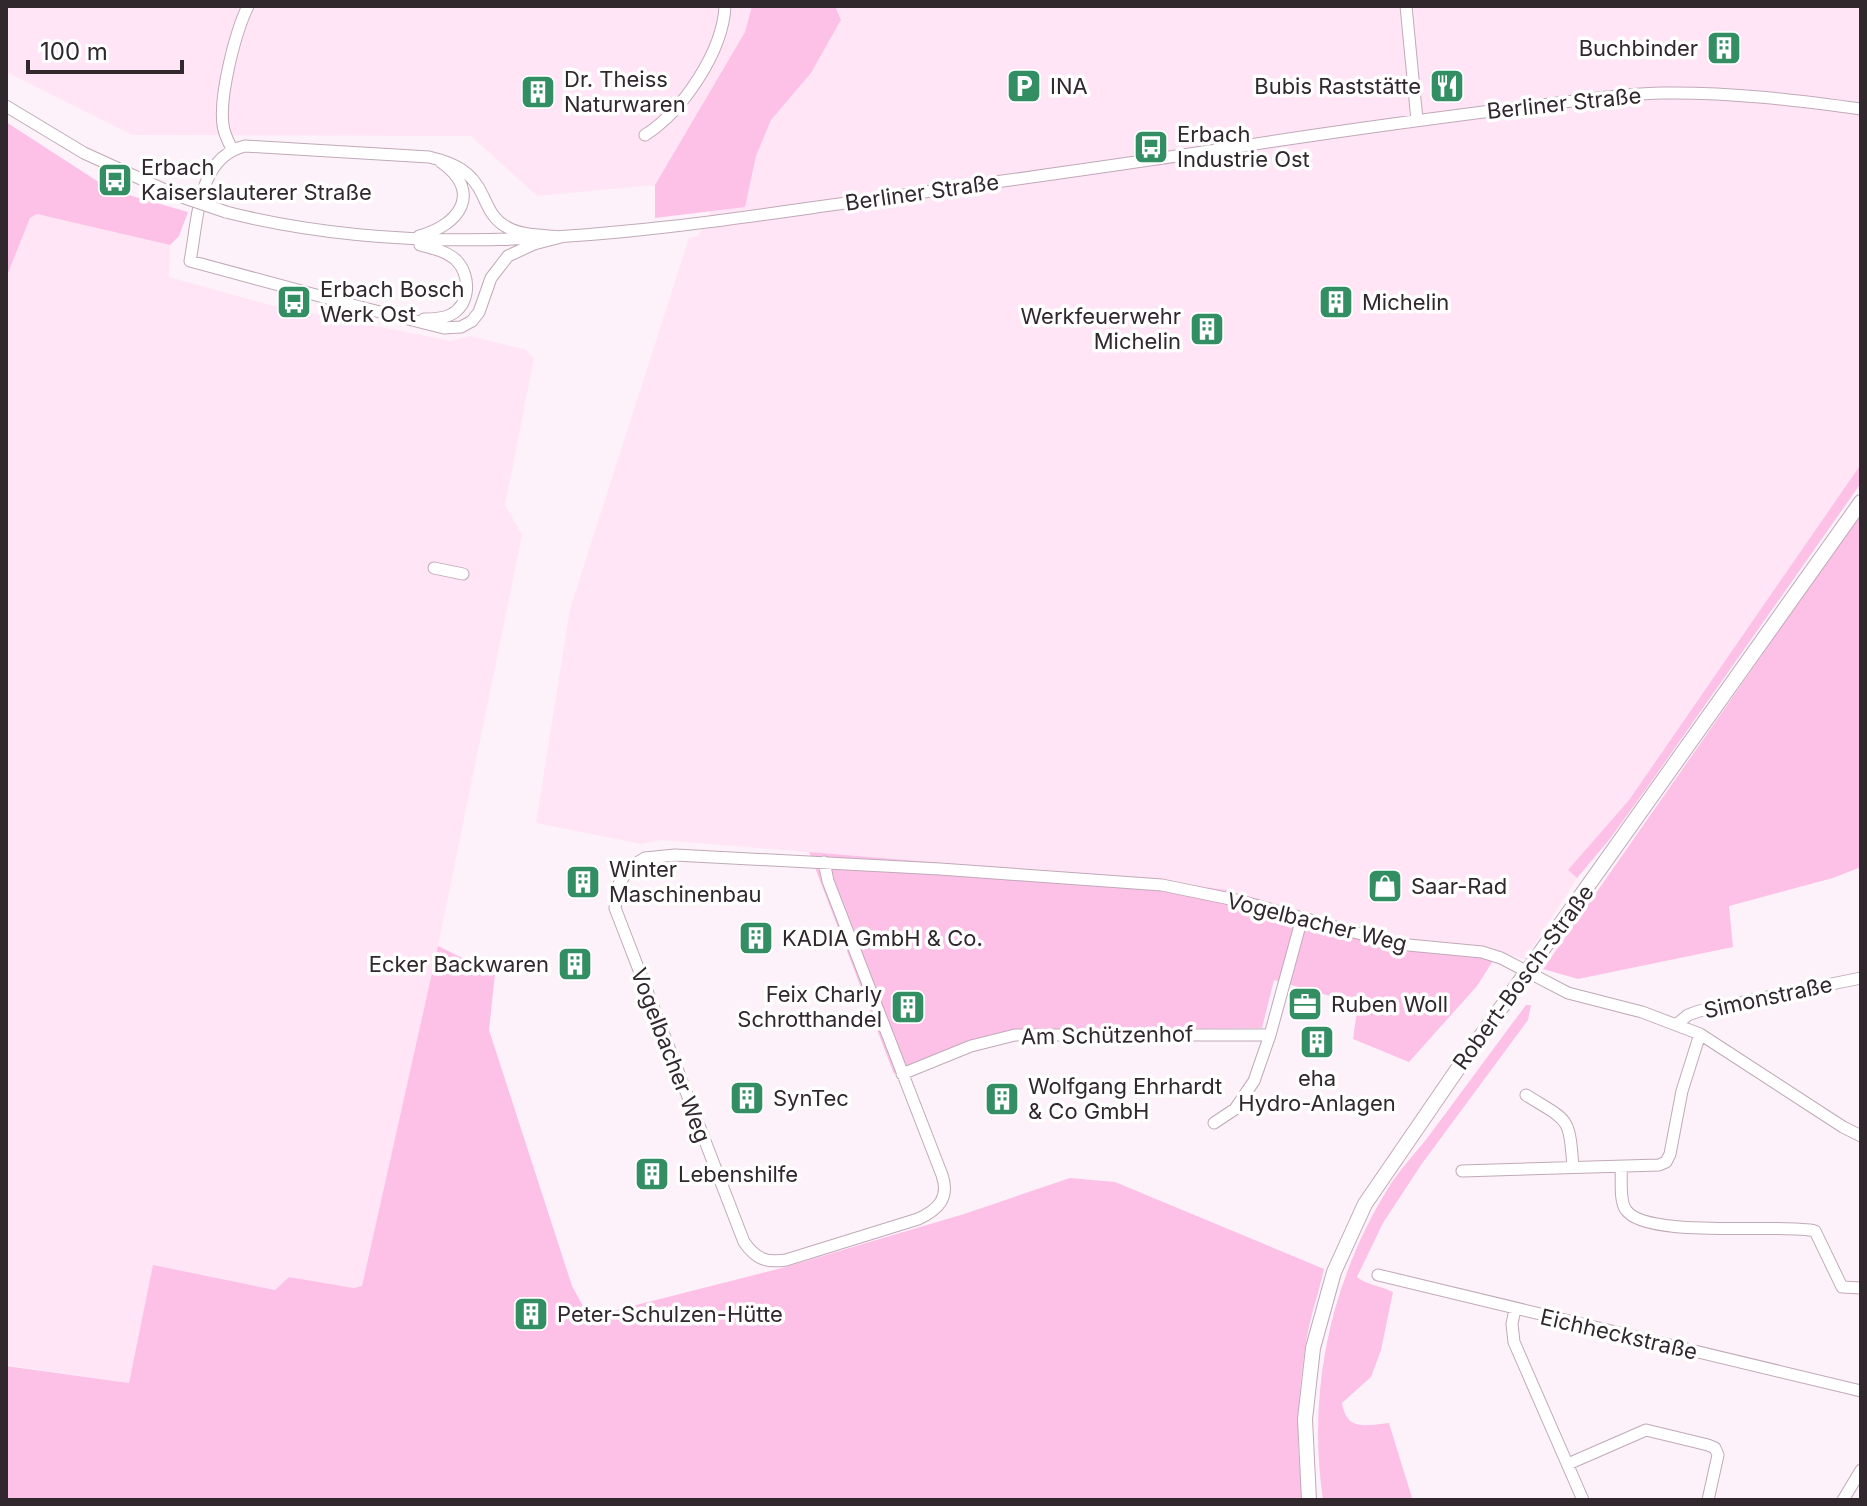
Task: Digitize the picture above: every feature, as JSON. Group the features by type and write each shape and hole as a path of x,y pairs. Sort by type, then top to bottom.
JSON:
{"main road":[{"name":"Robert-Bosch-Straße","path":"1309,1500 1305,1453 1308,1380 1322,1308 1339,1260 1365,1204 1861,502"}],"street":[{"path":"232,149 224,133 222,110 235,39 248,6"},
{"path":"645,135 674,112 715,49 724,21 725,6"},
{"path":"1406,6 1417,120"},
{"name":"Berliner Straße","path":"6,106 94,159 176,195 226,212 316,232 388,239 499,241 639,232 704,224 1417,120 1626,95 1764,96 1861,109"},
{"path":"245,146 429,157 463,168 475,181 488,208 505,226 515,231 561,237 534,244 508,256 491,278 479,312 472,321 461,327 444,328 190,261 207,178 221,157 232,149 245,146"},
{"path":"388,239 421,236 442,229 453,221 460,209 462,197 453,174 429,157"},
{"path":"388,239 443,251 455,259 467,280 467,290 458,310 436,319 413,320"},
{"path":"434,568 463,574"},
{"name":"Vogelbacher Weg","path":"824,862 828,881 945,1192 936,1210 918,1219 786,1260 769,1262 752,1254 744,1242 615,908 619,884 630,867 655,856 824,862 1151,884 1240,901 1398,944 1482,952 1568,993 1677,1024 1700,1034 1861,1136"},
{"path":"1214,1123 1226,1117 1246,1096 1262,1061 1302,918"},
{"name":"Simonstraße","path":"1677,1024 1699,1011 1861,978"},
{"path":"1462,1171 1621,1167 1666,1162 1682,1091 1700,1034"},
{"name":"Am Schützenhof","path":"902,1074 971,1046 1015,1035 1270,1035"},
{"path":"1526,1095 1566,1121 1570,1129 1573,1167"},
{"path":"1621,1167 1623,1206 1627,1213 1637,1219 1704,1228 1815,1231 1842,1287 1861,1288"},
{"name":"Eichheckstraße","path":"1378,1275 1861,1391"},
{"path":"1515,1309 1512,1324 1514,1342 1583,1500"},
{"path":"1568,1464 1646,1430 1708,1445 1715,1448 1718,1455 1708,1500"},
{"path":"1843,1500 1861,1470"}],"shaded area":[{"path":"6,6 752,6 745,32 655,185 537,196 471,136 132,135 6,72"},
{"path":"752,6 835,6 841,20 811,73 771,120 756,156 745,207 655,218 655,185 745,32"},
{"path":"835,6 1861,6 1861,464 1629,800 1569,870 1577,878 1525,959 1482,948 1420,944 1226,890 1162,881 661,840 641,844 536,823 570,609 689,238 698,236 711,211 745,206 756,156 771,120 811,73 841,21"},
{"path":"6,122 111,190 188,212 179,236 170,245 37,214 30,218 6,278"},
{"path":"38,214 170,245 169,277 266,304 451,341 470,336 524,349 534,358 505,505 522,535 438,946 362,1286 355,1288 289,1277 275,1290 154,1265 129,1383 6,1365 6,278 30,218"},
{"path":"1861,464 1861,483 1651,782 1577,878 1568,870 1629,800"},
{"path":"1861,513 1861,867 1833,878 1729,906 1733,947 1578,979 1543,969"},
{"path":"809,852 1162,881 1226,890 1420,944 1498,953 1477,986 1409,1062 1353,1039 1358,1004 1274,980 1262,1028 1010,1030 965,1043 894,1074"},
{"path":"438,946 495,974 489,1030 572,1286 589,1317 782,1268 964,1214 1070,1178 1115,1182 1324,1269 1307,1337 1299,1398 1299,1460 1304,1500 6,1500 6,1366 129,1383 153,1265 275,1290 289,1277 354,1288 362,1286"},
{"path":"1526,1005 1531,1005 1528,1020 1421,1165 1383,1223 1357,1277 1393,1292 1381,1350 1371,1377 1342,1403 1348,1419 1353,1423 1389,1423 1412,1498 1423,1500 1323,1500 1318,1419 1321,1379 1337,1300 1351,1262 1391,1183"}],"place":[{"name":"Buchbinder","path":"1724,48"},
{"name":"INA","path":"1024,86"},
{"name":"Bubis Raststätte","path":"1447,86"},
{"name":"Dr. Theiss Naturwaren","path":"538,92"},
{"name":"Erbach Industrie Ost","path":"1151,147"},
{"name":"Erbach Kaiserslauterer Straße","path":"115,180"},
{"name":"Erbach Bosch Werk Ost","path":"294,302"},
{"name":"Michelin","path":"1336,302"},
{"name":"Werkfeuerwehr Michelin","path":"1207,329"},
{"name":"Winter Maschinenbau","path":"583,882"},
{"name":"Saar-Rad","path":"1385,886"},
{"name":"KADIA GmbH & Co.","path":"756,938"},
{"name":"Ecker Backwaren","path":"575,964"},
{"name":"Ruben Woll","path":"1305,1004"},
{"name":"Feix Charly Schrotthandel","path":"908,1007"},
{"name":"eha Hydro-Anlagen","path":"1317,1042"},
{"name":"SynTec","path":"747,1098"},
{"name":"Wolfgang Ehrhardt & Co GmbH","path":"1002,1099"},
{"name":"Lebenshilfe","path":"652,1174"},
{"name":"Peter-Schulzen-Hütte","path":"531,1314"}]}
